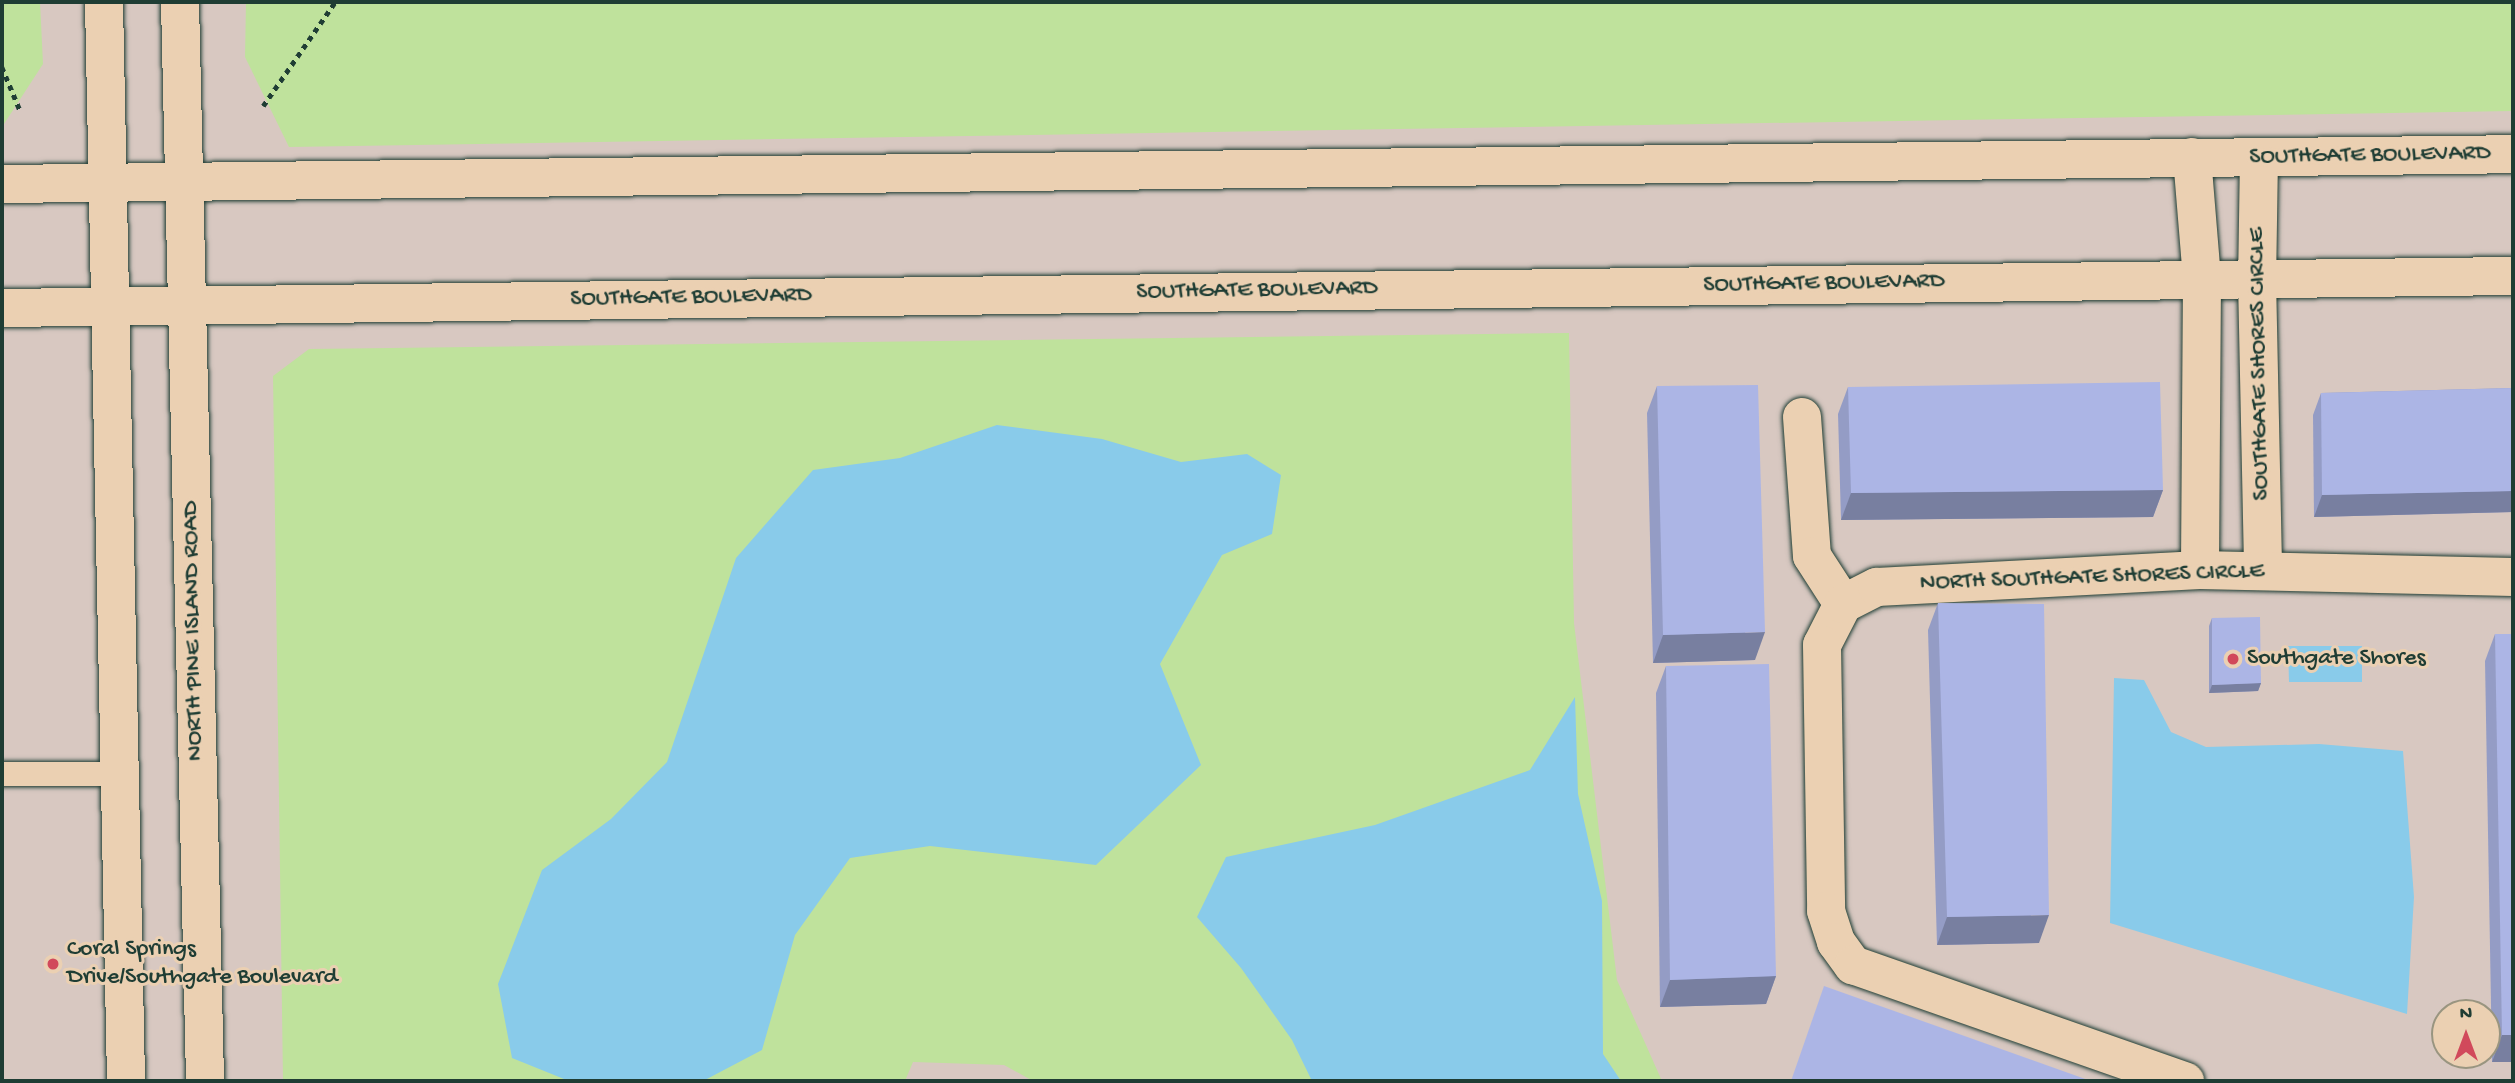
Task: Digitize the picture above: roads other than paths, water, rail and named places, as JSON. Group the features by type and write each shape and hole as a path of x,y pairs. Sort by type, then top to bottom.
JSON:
{"main road":[{"path":"104,2 107,306 126,1081"},
{"name":"NORTH PINE ISLAND ROAD","path":"180,2 182,181 205,1081"},
{"name":"SOUTHGATE BOULEVARD","path":"2,184 2513,155"},
{"path":"2192,157 2202,279 2200,570"},
{"name":"SOUTHGATE SHORES CIRCLE","path":"2259,157 2257,279 2263,571"},
{"name":"SOUTHGATE BOULEVARD","path":"2,308 2513,276"},
{"path":"1802,417 1812,556 1843,604 1822,645 1826,911 1836,942 1853,965 2185,1081"},
{"name":"NORTH SOUTHGATE SHORES CIRCLE","path":"1843,604 1877,587 2200,570 2513,577"}],"lane":[{"path":"2,774 118,774"}],"water":[{"path":"997,425 1102,439 1181,462 1247,454 1281,475 1272,534 1222,555 1160,664 1201,765 1096,865 930,846 850,858 795,935 762,1050 703,1081 569,1081 512,1058 498,984 542,870 611,819 667,762 736,558 813,470 900,458"},
{"path":"2288,646 2362,646 2362,682 2289,682"},
{"path":"2114,678 2144,680 2171,732 2206,747 2319,744 2403,751 2414,897 2407,1014 2110,923"},
{"path":"1575,697 1578,794 1602,901 1603,1054 1621,1081 1312,1081 1292,1040 1241,968 1197,917 1226,857 1375,825 1530,770"}],"place":[{"name":"Southgate Shores","path":"2233,659"},
{"name":"Coral Springs Drive/Southgate Boulevard","path":"53,964"}]}
